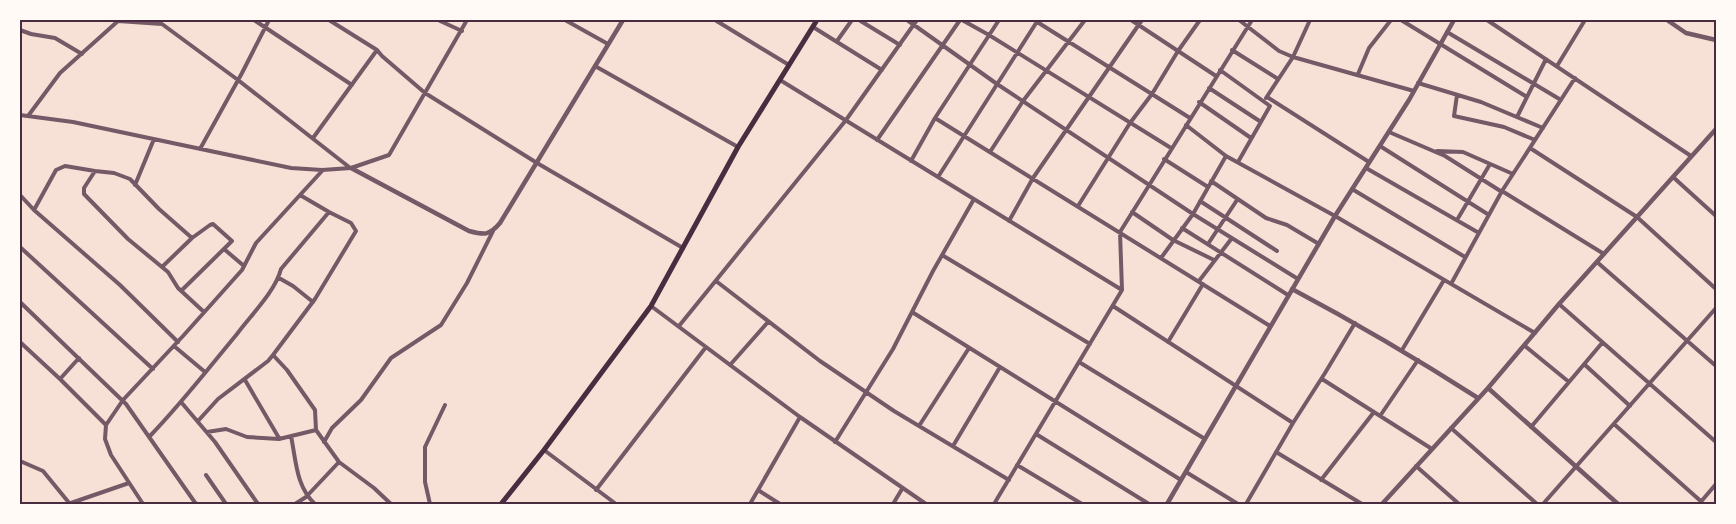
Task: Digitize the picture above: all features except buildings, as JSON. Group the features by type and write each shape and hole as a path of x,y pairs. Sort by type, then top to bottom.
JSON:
{"main road":[{"path":"501,504 651,306 738,147 816,20"}],"street":[{"path":"28,116 60,74 118,20 163,22 351,168 469,231 483,235 493,231"},
{"path":"254,20 352,85"},
{"path":"200,149 269,20"},
{"path":"329,20 377,50 425,93 537,163 683,248"},
{"path":"438,20 462,31"},
{"path":"20,115 73,122 291,168 322,170 351,168 389,155 467,20"},
{"path":"565,20 608,44"},
{"path":"324,442 332,428 361,400 391,358 441,325 467,283 493,231 623,20"},
{"path":"715,20 789,65"},
{"path":"837,41 852,20"},
{"path":"859,20 900,45"},
{"path":"907,20 1066,130 1193,214 1298,279"},
{"path":"679,326 846,120 917,20"},
{"path":"877,140 941,45 961,20 1171,148"},
{"path":"911,160 935,118 999,20"},
{"path":"938,177 1036,20 1190,118"},
{"path":"990,152 1023,100 1085,20"},
{"path":"1131,20 1216,76"},
{"path":"1009,221 1033,178 1142,20"},
{"path":"1077,206 1200,20"},
{"path":"1239,20 1279,51 1293,57 1414,91"},
{"path":"994,504 1122,290 1120,232 1185,124 1252,20"},
{"path":"1265,99 1293,57 1310,20"},
{"path":"1358,74 1369,48 1391,20"},
{"path":"1401,20 1527,97"},
{"path":"1167,504 1318,244 1414,91 1453,20"},
{"path":"1487,20 1691,156"},
{"path":"1557,66 1585,20"},
{"path":"1667,20 1686,33 1716,39"},
{"path":"812,26 882,70"},
{"path":"20,30 55,38 82,54"},
{"path":"1447,32 1561,100"},
{"path":"313,138 377,50"},
{"path":"1232,50 1278,79"},
{"path":"1517,117 1546,58"},
{"path":"595,65 738,147"},
{"path":"1220,70 1479,233"},
{"path":"1451,284 1502,191 1575,78"},
{"path":"780,80 1122,290"},
{"path":"1418,83 1481,102 1543,128"},
{"path":"1208,88 1261,122"},
{"path":"1457,95 1454,116 1504,128 1535,140"},
{"path":"1238,162 1270,106 1265,99"},
{"path":"1199,102 1251,138"},
{"path":"935,118 1270,326"},
{"path":"1185,124 1226,156 1335,216 1535,333"},
{"path":"1382,504 1488,388 1559,304 1716,129"},
{"path":"1389,132 1444,156 1604,254"},
{"path":"135,185 154,140"},
{"path":"1380,146 1489,215"},
{"path":"1530,148 1637,217 1716,289"},
{"path":"1434,151 1463,152 1513,174"},
{"path":"1161,258 1193,214 1226,156"},
{"path":"1164,159 1208,188"},
{"path":"1457,220 1490,164"},
{"path":"34,210 56,170 65,166 114,173 130,179 192,238"},
{"path":"143,504 111,455 105,439 106,425 123,400 178,342 244,266 256,243 322,170"},
{"path":"95,171 84,188 84,194 128,239 168,272 204,312"},
{"path":"1673,177 1716,216"},
{"path":"1211,181 1266,218 1287,225 1318,244"},
{"path":"1352,189 1465,257"},
{"path":"20,195 120,285 178,342"},
{"path":"198,421 218,399 268,361 313,302 356,231 351,223 300,195"},
{"path":"835,442 893,349 974,199"},
{"path":"1208,244 1237,200"},
{"path":"1200,201 1277,251"},
{"path":"150,436 181,402 262,303 279,278 281,269 328,212"},
{"path":"1132,212 1173,240 1214,260"},
{"path":"162,267 192,238 210,225 213,224 231,241 182,290"},
{"path":"1182,228 1288,296"},
{"path":"1168,342 1214,260 1232,238"},
{"path":"20,247 153,369"},
{"path":"224,249 244,266"},
{"path":"942,255 1090,344"},
{"path":"1597,262 1716,366"},
{"path":"279,278 313,302"},
{"path":"716,280 820,361 1009,480"},
{"path":"1402,350 1444,280"},
{"path":"1292,289 1402,350 1478,398"},
{"path":"20,302 123,400 196,504"},
{"path":"1559,304 1716,442"},
{"path":"651,306 800,417 926,504"},
{"path":"1113,306 1293,423"},
{"path":"1543,504 1716,308"},
{"path":"912,312 1181,480"},
{"path":"730,365 768,322"},
{"path":"1246,504 1355,323"},
{"path":"20,342 106,425"},
{"path":"1531,427 1602,343"},
{"path":"174,346 205,372"},
{"path":"1525,346 1569,382"},
{"path":"596,490 706,347"},
{"path":"920,426 969,348"},
{"path":"273,354 315,410 316,430 339,462 391,504"},
{"path":"60,379 79,358"},
{"path":"1380,416 1418,360"},
{"path":"1079,362 1205,439"},
{"path":"1584,364 1630,406"},
{"path":"952,446 1000,367"},
{"path":"245,379 279,439"},
{"path":"1322,379 1432,449"},
{"path":"1488,388 1618,504"},
{"path":"181,402 234,467 258,504"},
{"path":"430,504 425,482 425,447 445,405"},
{"path":"1321,480 1374,412"},
{"path":"750,504 800,417"},
{"path":"1614,424 1701,504 1716,484"},
{"path":"1451,428 1537,504"},
{"path":"207,432 226,429 247,437 279,439 316,430"},
{"path":"1036,434 1149,504"},
{"path":"291,436 297,473 306,497 315,504"},
{"path":"544,450 616,504"},
{"path":"1276,452 1362,504"},
{"path":"20,461 44,471 69,504 129,483"},
{"path":"295,504 306,497 339,462"},
{"path":"1017,465 1082,504"},
{"path":"1416,466 1459,504"},
{"path":"1186,472 1238,504"},
{"path":"206,475 226,504"},
{"path":"893,504 902,489"},
{"path":"758,490 780,504"}]}
